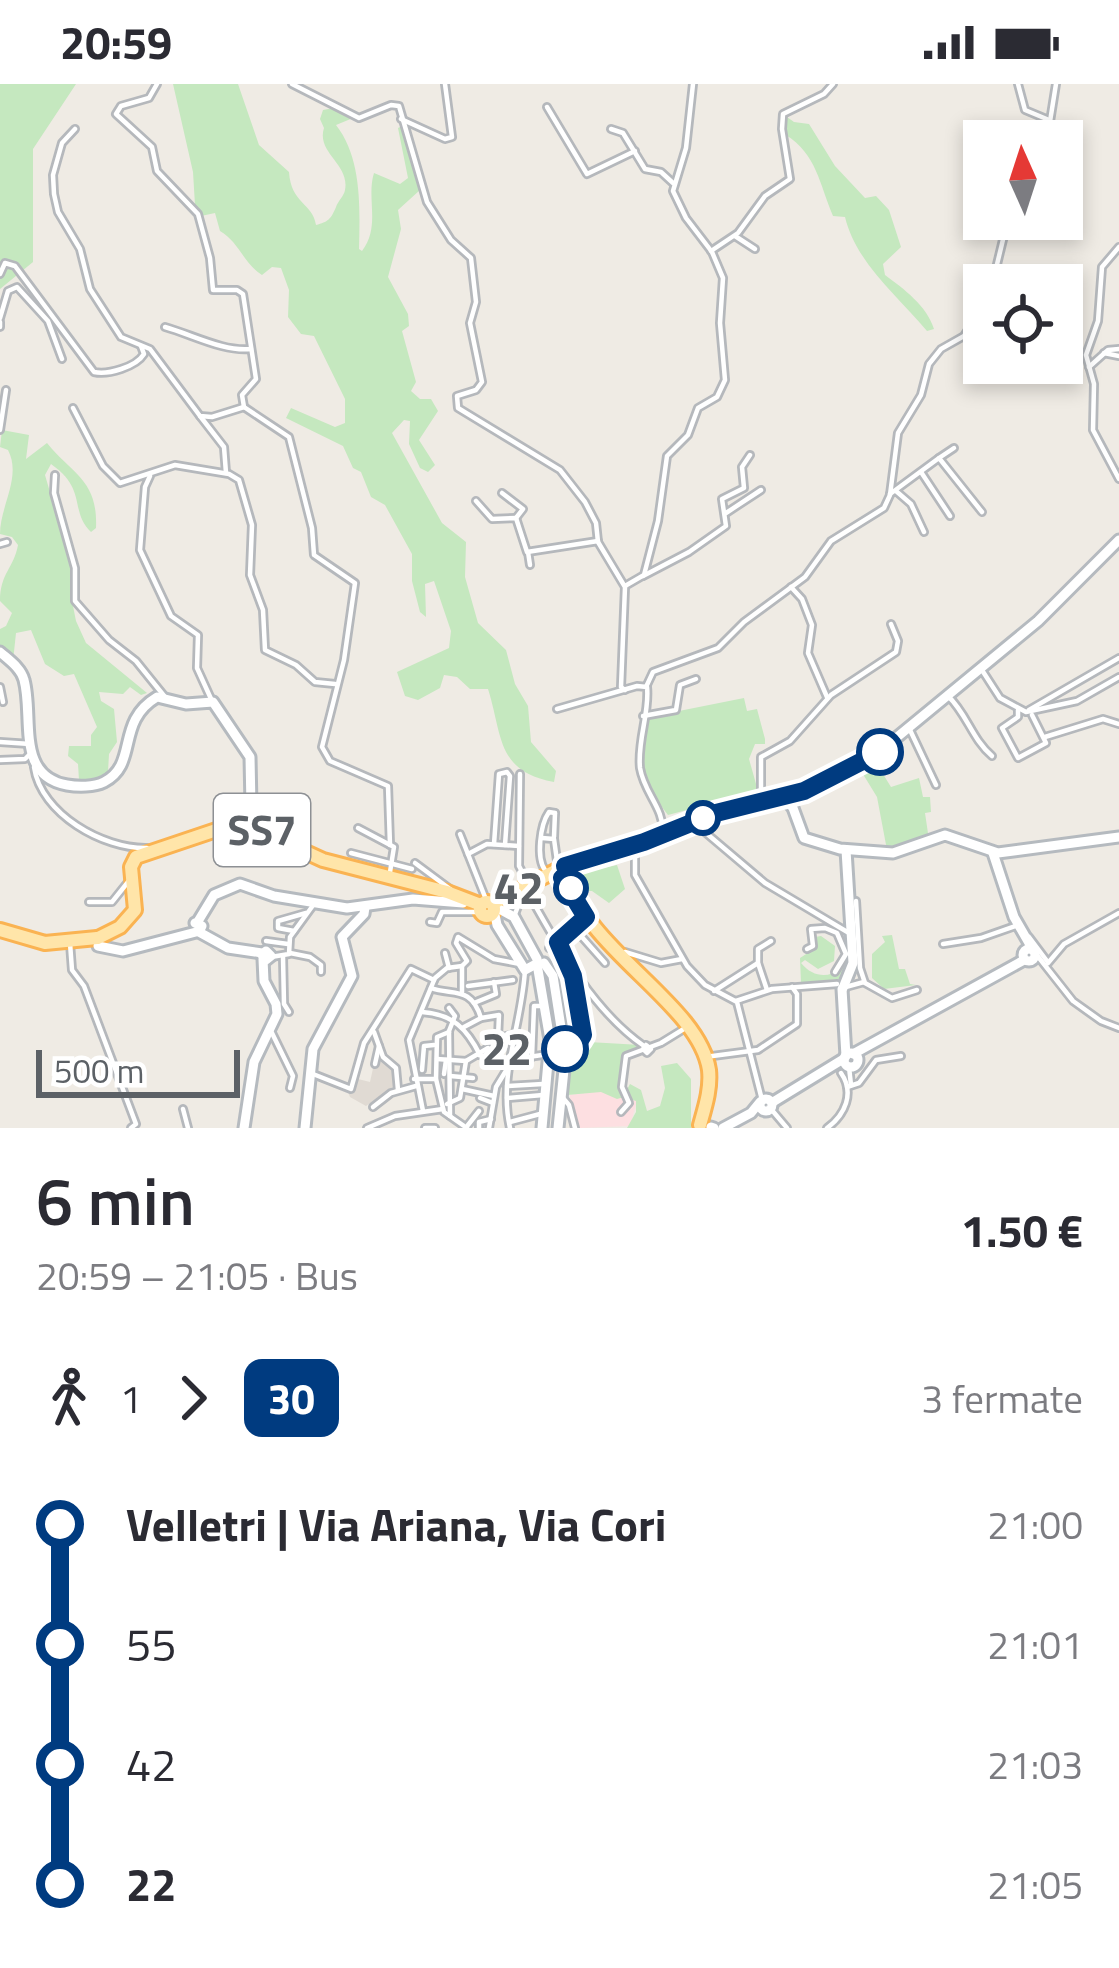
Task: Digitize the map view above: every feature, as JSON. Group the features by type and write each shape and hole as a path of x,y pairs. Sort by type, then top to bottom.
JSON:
{"main road":[{"path":"484,907 527,884 691,823 810,789 879,752 1042,618 1119,540"},
{"path":"0,652 25,682 31,752 48,777 64,784 105,781 121,764 136,713 152,700 165,697 185,704 206,700 214,704 249,754 253,779 247,820"},
{"path":"783,797 792,806 804,838 846,850 903,852 947,836 993,853 1119,837"},
{"name":"SS7","path":"102,942 134,913 134,859 247,820 316,858 439,885 484,907"},
{"path":"846,850 852,937 841,986 849,1061"},
{"path":"561,873 586,917 627,956 687,1027 705,1057 712,1125 751,1113 849,1061 1032,953 993,853"},
{"path":"0,930 36,942 102,942 128,950 198,927 214,895 238,884 312,908 371,909 429,899 506,909 524,930 539,962 547,1055 544,1124 559,1126 566,1039 553,976 539,962"},
{"path":"484,907 488,923 497,925 522,967 539,962"},
{"path":"305,1128 317,1037 351,979 342,938 371,909"},
{"path":"198,927 228,948 270,957 265,983 278,1008 253,1066 244,1128"}],"street":[{"path":"157,84 148,98 120,107 117,115 152,146 157,171 198,214 209,253 212,289 243,294 256,380 242,395 244,407 288,436 313,530 314,554 355,583 323,752 330,761 389,787 391,844"},
{"path":"292,84 358,118 397,104 429,206 452,241 472,258 476,304 470,323 482,383 458,395 458,408 561,471 590,510 598,542 625,586 620,686 625,690"},
{"path":"401,118 451,138 445,84"},
{"path":"674,184 686,148 693,84"},
{"path":"711,251 735,236 762,199 791,178 782,129 784,114 833,84"},
{"path":"1018,84 1026,111 1049,120 1056,84"},
{"path":"547,106 587,174 635,151"},
{"path":"75,129 62,142 54,171 56,205 79,245 96,299 121,337 151,350 225,448 226,473"},
{"path":"611,129 621,130 645,169 662,172 674,184 683,214 711,251 724,284 720,321 725,382 718,396 699,407 688,434 667,456 658,523 643,576"},
{"path":"735,236 755,248"},
{"path":"1119,247 1102,268 1099,321 1085,355 1094,382 1093,430 1119,478"},
{"path":"0,274 5,262 15,266 94,372 140,361 141,346"},
{"path":"0,322 8,291 18,288 48,321 62,358"},
{"path":"165,327 213,340 226,350 251,349"},
{"path":"917,990 891,998 854,977 841,986 767,990 736,1001 698,980 634,874 640,848 662,837 662,814 647,793 640,766 643,716 649,695 646,687 655,670 720,647 742,623 806,576 831,541 884,508 893,492 898,433 922,394 928,364 941,349 963,337"},
{"path":"1089,368 1104,353 1119,352"},
{"path":"0,430 6,390"},
{"path":"200,416 214,417 244,407"},
{"path":"73,408 103,466 122,483 177,465 226,473 239,481 253,533 250,574 262,608 265,650 296,664 315,682 335,684"},
{"path":"893,492 955,448"},
{"path":"625,586 689,553 726,527 722,500 744,489 742,467 750,455"},
{"path":"939,458 982,512"},
{"path":"154,472 145,488 140,550 170,615 198,635 197,668 214,704"},
{"path":"921,472 950,516"},
{"path":"55,475 53,491 74,564 75,601 165,697"},
{"path":"726,513 761,490"},
{"path":"893,492 911,504 925,532"},
{"path":"476,501 492,519 516,518 523,509 502,493"},
{"path":"516,518 530,566"},
{"path":"528,552 598,542"},
{"path":"791,587 802,598 812,626 808,652 828,698"},
{"path":"761,802 761,757 790,741 828,698 897,651 891,624"},
{"path":"1034,712 1044,746 1015,756 1002,728 1021,711 1119,658"},
{"path":"980,668 999,697 1021,711 1034,712 1077,701 1119,677"},
{"path":"643,716 677,709 680,686 696,679"},
{"path":"0,687 3,702"},
{"path":"557,709 646,687"},
{"path":"948,696 962,710 976,742 992,756"},
{"path":"1045,737 1102,719 1119,724"},
{"path":"910,730 936,785"},
{"path":"0,742 31,752"},
{"path":"0,760 25,759 31,752"},
{"path":"31,752 42,792 94,838 123,848 159,848"},
{"path":"494,844 501,772 510,775 505,845"},
{"path":"520,774 519,868 575,973 616,1024 646,1047"},
{"path":"556,813 554,839 561,873 540,863 545,816 556,813"},
{"path":"691,823 767,884 852,937 864,981"},
{"path":"358,828 391,844 395,850 390,871"},
{"path":"430,922 438,923 442,912 449,910 484,907 460,834"},
{"path":"542,838 554,839"},
{"path":"468,854 473,848 494,844 520,846"},
{"path":"351,853 390,871 414,866 439,885"},
{"path":"89,902 112,902 122,886 133,880"},
{"path":"514,917 527,884"},
{"path":"294,931 278,928 278,921 312,908"},
{"path":"270,957 288,944 312,908"},
{"path":"1032,953 1066,943 1119,913"},
{"path":"549,948 586,917"},
{"path":"943,944 983,938 1018,925"},
{"path":"574,928 605,963"},
{"path":"807,949 813,946 812,929 828,928 852,937"},
{"path":"506,941 524,930"},
{"path":"481,1018 464,988 466,960 456,943 459,936 490,958 522,967 520,1017 507,1069 509,1125 544,1124"},
{"path":"835,972 852,937"},
{"path":"266,941 288,944"},
{"path":"767,990 758,963 759,947 771,941"},
{"path":"74,942 71,969 84,986 135,1123 131,1128"},
{"path":"596,952 662,964 682,959"},
{"path":"445,953 449,968"},
{"path":"1032,953 1053,972 1072,1001 1119,1028"},
{"path":"270,957 310,957 321,965 321,972"},
{"path":"270,957 289,1012"},
{"path":"714,991 758,963"},
{"path":"422,1111 409,1039 434,980 449,968 462,966"},
{"path":"309,1073 350,1089 364,1042 412,969 434,980"},
{"path":"566,1039 583,1036 575,973"},
{"path":"474,1003 496,993 494,980"},
{"path":"431,988 513,980"},
{"path":"797,998 815,985"},
{"path":"705,1057 751,1051 798,1024 792,987"},
{"path":"444,1016 464,988"},
{"path":"736,1001 769,1103 787,1128"},
{"path":"449,1008 477,1053 494,1061 547,1055"},
{"path":"420,1012 454,1018"},
{"path":"520,1017 544,1014"},
{"path":"534,1017 544,1014"},
{"path":"534,1028 544,1014"},
{"path":"464,1027 499,1016 494,1061"},
{"path":"532,1057 534,1017"},
{"path":"454,1018 447,1075 450,1116 467,1127 479,1110 492,1115"},
{"path":"621,1112 628,1104 622,1087 625,1058 687,1027"},
{"path":"271,1028 293,1076 290,1088"},
{"path":"448,1104 438,1089 436,1062 438,1036 449,1032"},
{"path":"373,1034 396,1068 398,1090"},
{"path":"499,1036 532,1036"},
{"path":"464,1041 466,1045 473,1042"},
{"path":"423,1063 424,1045 437,1045"},
{"path":"375,1064 379,1046"},
{"path":"412,1067 466,1060 488,1048"},
{"path":"532,1048 547,1055"},
{"path":"849,1087 860,1082 876,1060 901,1055"},
{"path":"410,1057 423,1063"},
{"path":"448,1104 462,1090 466,1060"},
{"path":"827,1128 844,1111 849,1061"},
{"path":"489,1128 497,1084 507,1069"},
{"path":"447,1075 473,1078"},
{"path":"373,1107 398,1090 436,1079"},
{"path":"488,1082 497,1084"},
{"path":"416,1085 494,1099"},
{"path":"507,1086 547,1089"},
{"path":"507,1098 547,1089"},
{"path":"480,1098 494,1099"},
{"path":"563,1098 575,1128"},
{"path":"367,1128 393,1116 466,1104"},
{"path":"183,1109 188,1128"},
{"path":"479,1128 478,1123 492,1115"},
{"path":"424,1128 434,1128"}],"shaded area":[{"path":"380,1059 395,1068 395,1085 366,1106 348,1092 358,1079 370,1082"},
{"path":"601,1091 637,1101 630,1126 580,1128 571,1120 570,1095"}],"green space":[{"path":"0,84 76,84 33,149 33,262 0,289"},
{"path":"173,84 238,84 259,145 289,172 294,191 316,225 331,217 345,190 343,173 325,145 323,110 334,108 353,118 336,125 355,168 362,251 371,232 374,173 400,184 408,178 398,128 402,126 420,190 398,210 401,229 388,277 408,314 409,326 402,331 416,382 411,391 420,399 431,399 438,411 419,440 435,465 428,472 420,468 409,444 410,421 404,420 392,433 442,523 466,542 465,577 478,623 506,650 515,684 528,706 531,742 556,771 554,782 521,770 512,760 500,737 488,689 470,689 457,677 444,675 440,688 418,700 405,696 397,672 449,648 451,631 434,581 425,584 426,617 420,612 412,581 412,554 385,505 371,497 343,446 286,418 291,408 335,427 345,423 345,399 314,336 301,334 288,317 289,290 281,268 272,267 262,275 220,231 215,213 201,216"},
{"path":"787,117 809,124 835,166 865,198 876,196 889,210 901,247 883,264 885,275 920,305 934,329 927,331 879,278 858,249 845,217 833,216 811,161 786,135"},
{"path":"2,430 29,435 26,459 47,443 88,488 96,512 96,528 91,532 70,483 51,464 45,475 72,568 76,621 86,643 147,693 141,695 130,687 123,694 99,692 101,701 114,709 117,742 109,754 108,772 95,781 79,780 78,764 68,756 69,746 91,746 97,727 74,674 64,676 45,664 31,630 16,633 13,661 0,647 0,629 12,613 0,601 1,591 18,545 12,537 0,534 13,471 8,450 0,447"},
{"path":"744,698 747,711 757,709 765,739 765,744 755,744 749,759 758,791 668,815 644,769 644,718"},
{"path":"873,758 891,787 919,778 923,797 930,797 931,812 925,813 929,840 887,850 877,797 858,766"},
{"path":"587,863 590,871 617,865 625,889 609,903 592,891 579,891 571,867"},
{"path":"892,935 899,969 905,969 910,984 916,985 884,989 872,978 872,954 885,942 882,936"},
{"path":"815,937 835,946 834,961 818,969 805,960 801,963 814,973 829,974 841,968 849,953 846,974 801,983 800,958 814,949"},
{"path":"571,1041 641,1045 622,1056 620,1092 624,1095 630,1084 641,1090 647,1111 660,1106 665,1088 661,1066 677,1063 691,1079 691,1128 627,1128 636,1101 601,1092 567,1095"}],"bus line":[{"name":"30","path":"565,1049 566,1039 580,1040 583,1035 573,976 558,942 586,917 562,878 569,872 565,866 716,813 804,791 880,752"}],"place":[{"name":"42","path":"571,888"},
{"name":"22","path":"565,1049"}]}
